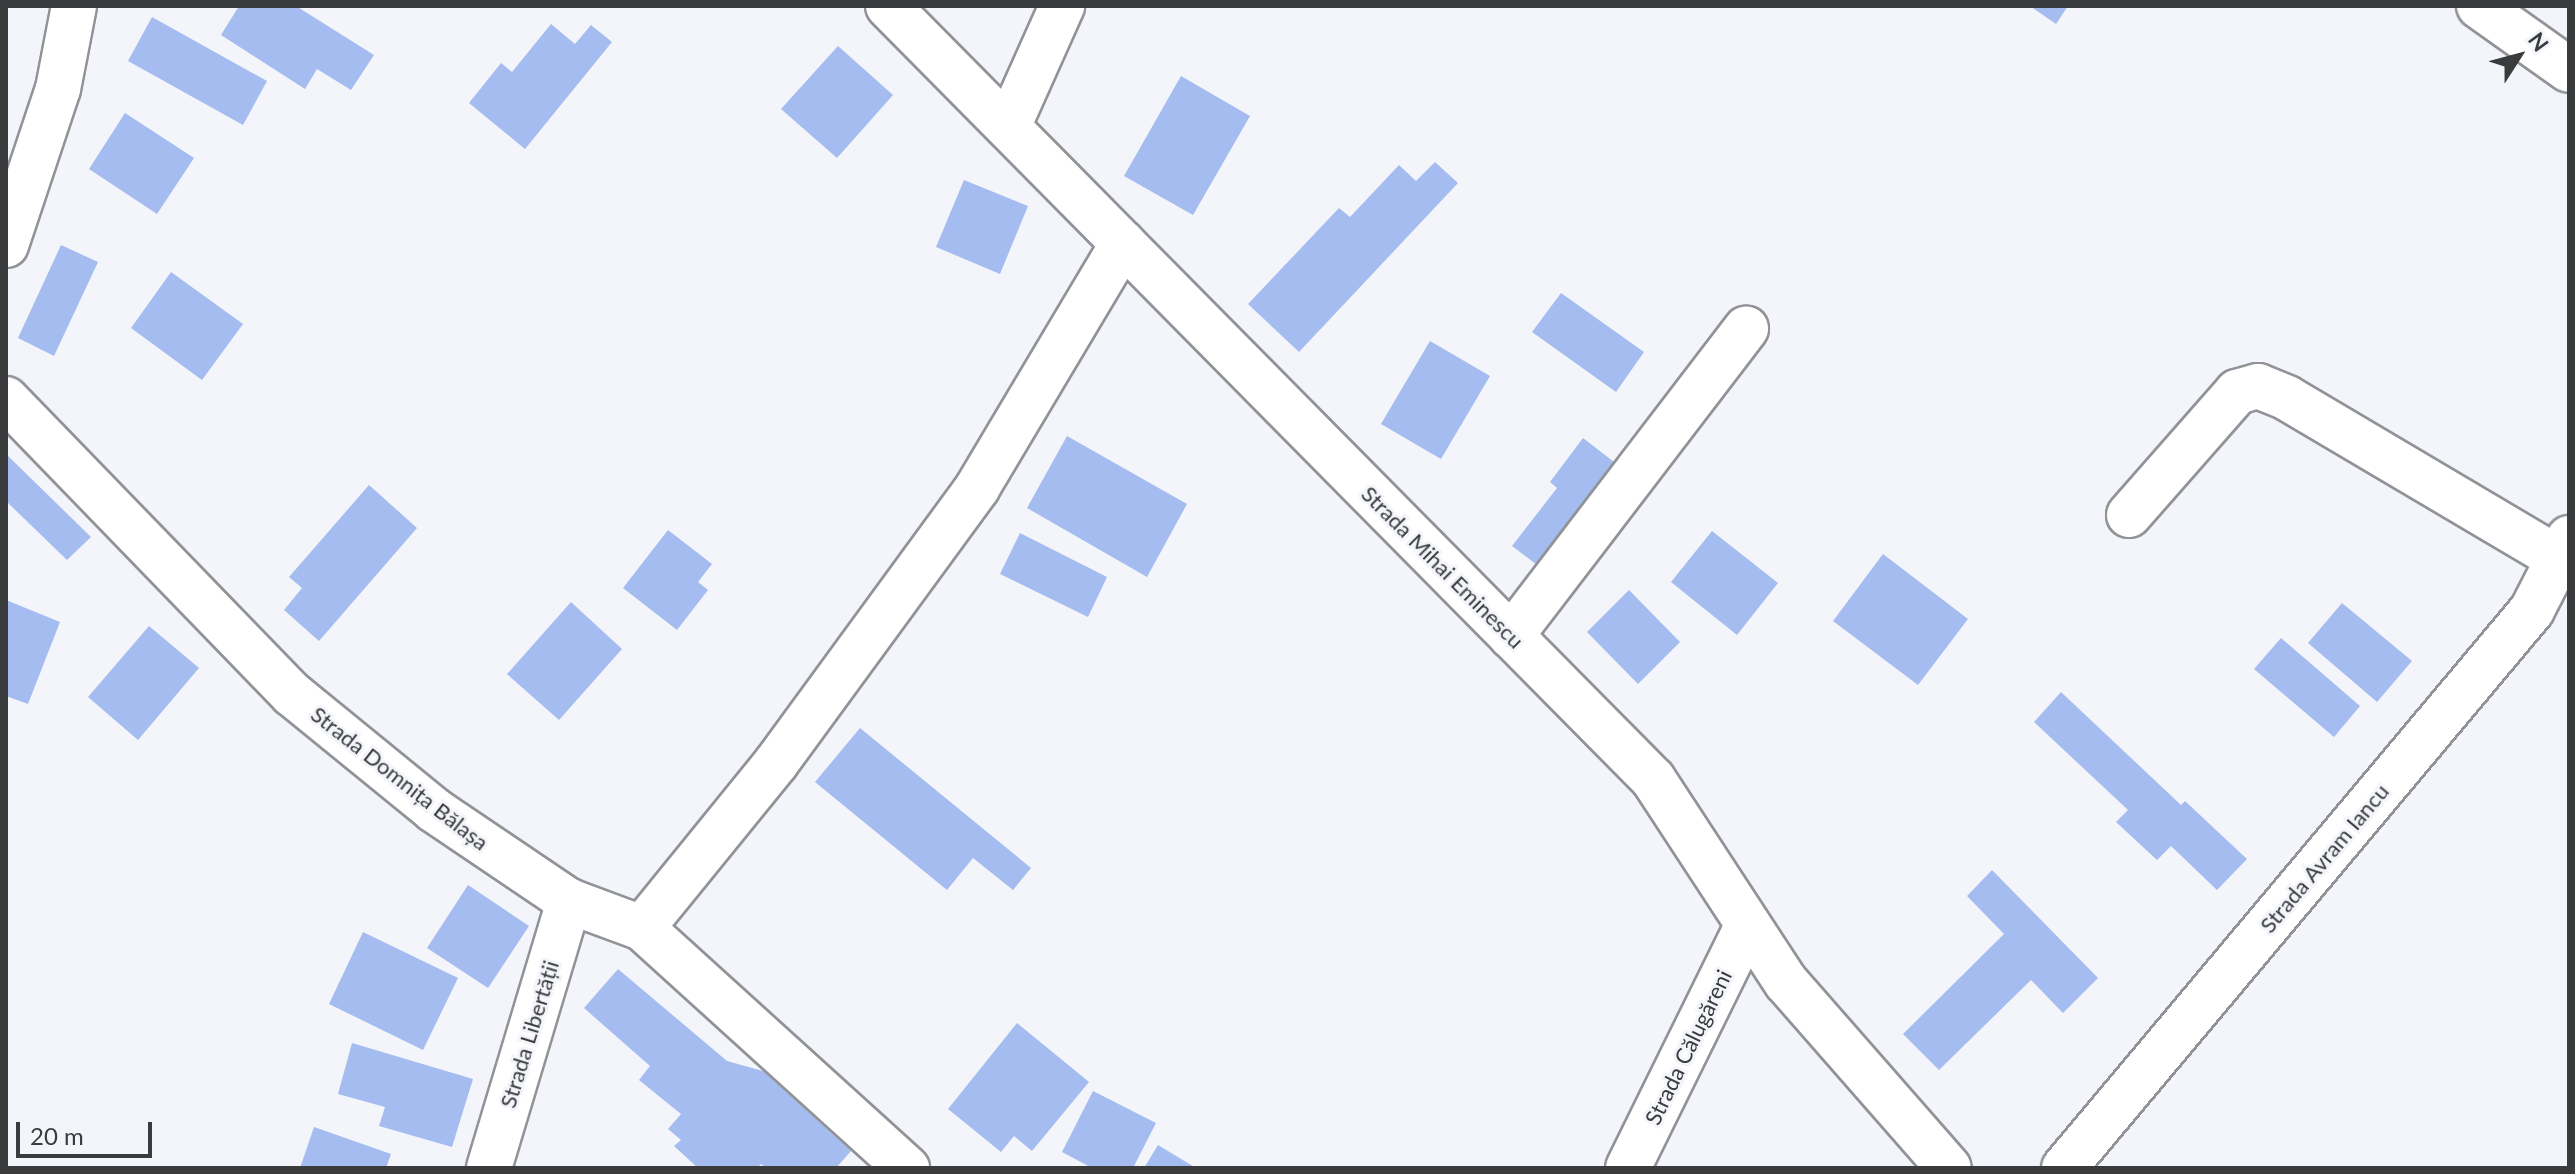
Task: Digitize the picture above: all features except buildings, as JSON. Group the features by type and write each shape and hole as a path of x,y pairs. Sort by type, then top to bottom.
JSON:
{"street":[{"path":"6,245 54,103 74,6"},
{"name":"Strada Mihai Eminescu","path":"888,6 1653,779 1786,982 1949,1168"},
{"path":"1008,127 1062,6"},
{"path":"2479,6 2569,70"},
{"path":"642,928 776,763 977,488 1123,243"},
{"path":"1511,636 1746,329"},
{"path":"2129,515 2237,392 2258,386 2287,398 2564,548"},
{"name":"Strada Domnița Bălașa","path":"6,399 292,694 434,810 569,901 642,928 907,1168"},
{"name":"Strada Avram Iancu","path":"2064,1168 2532,610 2564,548"},
{"name":"Strada Libertății","path":"489,1168 569,901"},
{"name":"Strada Călugăreni","path":"1628,1168 1747,926"}]}
